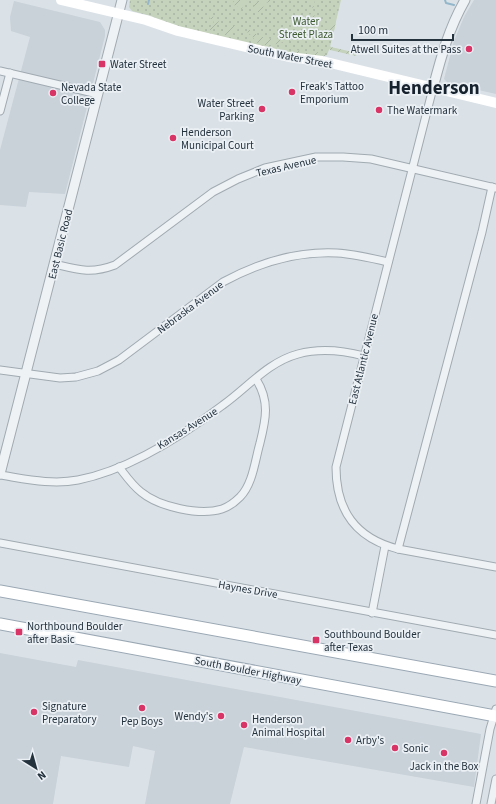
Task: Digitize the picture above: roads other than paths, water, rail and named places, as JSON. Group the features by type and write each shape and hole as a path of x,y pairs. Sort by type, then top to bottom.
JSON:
{"main road":[{"name":"South Water Street","path":"61,0 151,22 172,30 289,58 322,61 496,103"},
{"path":"0,592 496,681"},
{"name":"South Boulder Highway","path":"0,624 495,713"}],"street":[{"name":"East Basic Road","path":"0,475 122,0"},
{"path":"433,88 444,45 455,18 465,0"},
{"path":"0,71 98,94"},
{"path":"0,111 10,73"},
{"name":"East Atlantic Avenue","path":"433,88 336,466 336,484 342,508 357,528 370,539 398,550 496,567"},
{"name":"Texas Avenue","path":"54,264 85,271 102,270 115,265 213,192 238,179 265,168 316,158 343,157 371,159 494,187"},
{"path":"398,550 494,187"},
{"name":"Nebraska Avenue","path":"0,370 60,378 76,377 98,371 119,360 223,282 241,272 283,257 315,253 337,253 388,262"},
{"name":"Kansas Avenue","path":"0,475 39,482 77,480 101,474 120,467 180,435 224,405 272,366 297,354 320,350 342,350 364,356"},
{"path":"120,467 128,480 142,493 164,505 200,512 221,509 228,506 240,497 249,482 265,423 266,408 261,388 256,379"},
{"name":"Haynes Drive","path":"0,543 496,636"},
{"path":"372,613 385,546"},
{"path":"476,804 490,729 495,713"},
{"path":"491,804 496,779"}],"waterway":[{"path":"148,4 149,0"},
{"path":"445,0 446,3 454,5"}],"place":[{"name":"Atwell Suites at the Pass","path":"469,49"},
{"name":"Water Street","path":"102,64"},
{"name":"Freak's Tattoo Emporium","path":"292,92"},
{"name":"Nevada State College","path":"53,93"},
{"name":"Water Street Parking","path":"262,109"},
{"name":"The Watermark","path":"379,110"},
{"name":"Henderson Municipal Court","path":"173,138"},
{"name":"Northbound Boulder after Basic","path":"19,632"},
{"name":"Southbound Boulder after Texas","path":"316,640"},
{"name":"Pep Boys","path":"142,708"},
{"name":"Signature Preparatory","path":"34,712"},
{"name":"Wendy's","path":"221,716"},
{"name":"Henderson Animal Hospital","path":"244,725"},
{"name":"Arby's","path":"348,740"},
{"name":"Sonic","path":"395,748"},
{"name":"Jack in the Box","path":"444,753"}],"district":[{"name":"Henderson","path":"434,87"}],"park label":[{"name":"Water Street Plaza","path":"306,27"}]}
